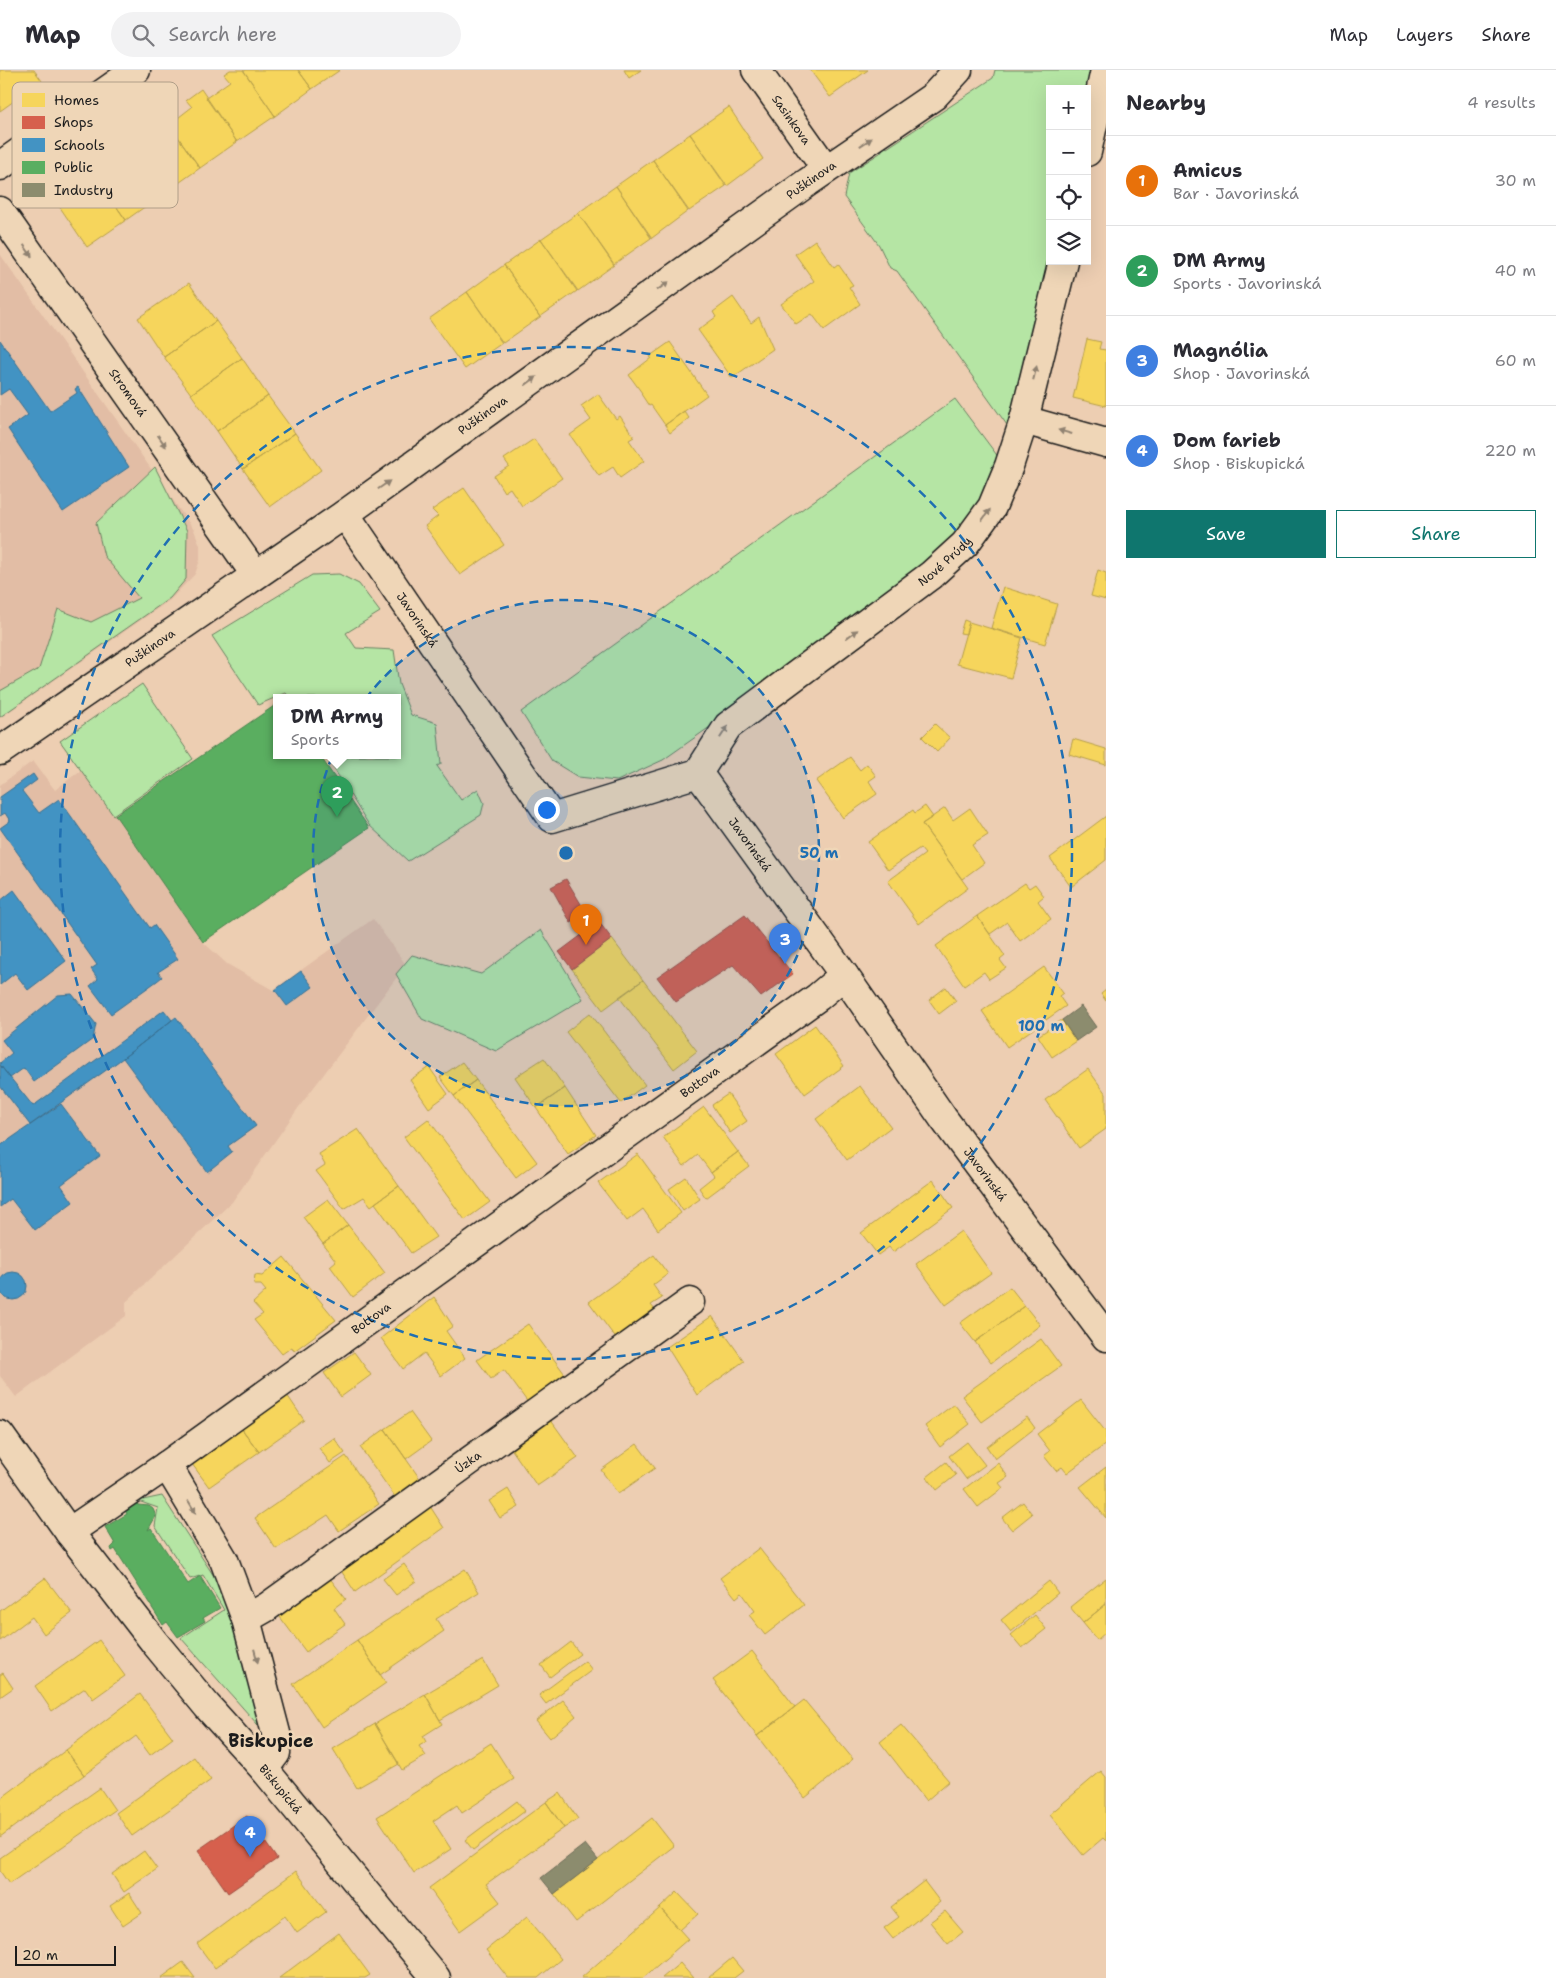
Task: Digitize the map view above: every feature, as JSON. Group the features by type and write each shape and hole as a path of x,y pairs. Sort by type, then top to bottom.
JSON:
{"street":[{"path":"119,82 136,70"},
{"name":"Sasinkova","path":"756,70 826,169"},
{"name":"Puškinova","path":"0,751 344,514 826,169 934,96 958,70"},
{"path":"1091,134 1105,70"},
{"path":"0,166 12,158"},
{"name":"Stromová","path":"0,211 255,574"},
{"name":"Nové Prúdy","path":"698,774 728,726 931,575 965,544 992,507 1010,466 1024,420 1062,265"},
{"path":"1024,420 1106,444"},
{"name":"Javorinská","path":"344,514 552,818 698,774 844,976 943,1118 1106,1337"},
{"name":"Bottova","path":"167,1466 818,997 844,976"},
{"name":"Úzka","path":"246,1618 267,1607 690,1302"},
{"name":"Biskupická","path":"0,1435 69,1532 154,1643 207,1706 264,1769 436,1978"},
{"path":"69,1532 167,1466 224,1560 246,1618 277,1737 276,1753 264,1769"}],"shaded area":[{"path":"0,254 194,530 200,545 200,560 195,574 170,600 0,718"},
{"path":"33,761 55,790 81,770 115,815 203,942 227,964 273,990 373,919 406,965 299,1107 232,1202 126,1302 126,1316 16,1397 0,1376 0,785"}],"green space":[{"path":"995,70 1100,70 1090,85 1046,85 1046,265 1049,265 1012,432 897,271 890,268 879,245 844,197 849,173 880,153 885,146 887,148 993,78"},
{"path":"955,399 1008,470 954,555 663,760 617,781 578,777 552,761 521,712"},
{"path":"155,467 187,531 186,579 170,598 0,717 0,691 39,669 58,609 91,622 139,598 104,556 96,523"},
{"path":"339,574 359,584 380,612 346,633 356,648 394,650 399,684 411,715 437,723 441,764 437,766 461,800 478,789 484,803 481,815 408,861 369,825 328,759 401,759 401,694 273,694 273,699 258,705 212,636 312,575"},
{"path":"142,684 193,759 113,815 60,741"},
{"path":"541,930 583,999 496,1051 422,1019 396,974 412,955 481,974"},
{"path":"162,1496 234,1607 273,1742 181,1638 224,1610 203,1575 190,1579 155,1526 158,1508 138,1501"}],"building: Homes":[{"path":"0,70 34,70 42,81 12,82 12,102 0,111"},
{"path":"230,70 243,70 275,116 237,142 206,98 230,81 224,74"},
{"path":"298,70 312,89 275,116 244,71"},
{"path":"298,70 340,70 312,89"},
{"path":"624,70 641,70 629,78"},
{"path":"810,70 868,70 830,97"},
{"path":"201,89 237,142 200,168 178,137 178,118 192,107 186,100"},
{"path":"729,107 763,159 727,186 690,134"},
{"path":"690,134 726,186 689,211 653,160"},
{"path":"178,137 200,168 178,183"},
{"path":"653,160 688,211 652,238 616,186"},
{"path":"616,186 651,238 614,264 578,213"},
{"path":"60,208 117,208 126,220 87,247"},
{"path":"117,208 143,208 126,220"},
{"path":"578,213 614,265 578,291 541,239"},
{"path":"541,239 577,291 540,317 504,265"},
{"path":"815,240 834,267 838,264 853,285 849,287 860,304 824,330 812,314 796,324 781,304 814,281 795,254"},
{"path":"504,265 540,317 503,343 467,292"},
{"path":"189,283 216,321 164,357 138,318"},
{"path":"467,292 502,343 465,369 429,319"},
{"path":"733,297 751,323 759,317 773,349 732,378 698,330 716,317 713,312"},
{"path":"216,321 242,358 191,394 164,357"},
{"path":"1087,339 1101,342 1099,349 1106,350 1106,406 1073,398"},
{"path":"670,342 707,395 665,425 651,405 649,406 629,375 651,358 650,356"},
{"path":"242,358 268,396 217,431 191,394"},
{"path":"598,394 616,419 620,416 634,437 629,440 644,461 620,478 613,467 599,476 570,435 591,420 581,406"},
{"path":"268,396 295,433 243,469 217,431"},
{"path":"684,411 689,418 670,433 665,425"},
{"path":"295,433 321,470 270,507 243,469"},
{"path":"534,439 562,478 522,506 510,488 504,492 494,476 509,466 504,459"},
{"path":"464,488 504,545 460,575 425,526 438,516 432,510"},
{"path":"1098,570 1106,573 1106,600 1091,596"},
{"path":"1003,587 1057,604 1045,644 991,628"},
{"path":"964,620 969,622 966,634 960,633"},
{"path":"969,622 1022,638 1011,678 957,664"},
{"path":"935,724 950,738 937,752 922,737"},
{"path":"1073,739 1106,749 1106,765 1069,754"},
{"path":"850,757 860,770 867,764 876,776 869,781 877,794 843,818 816,781"},
{"path":"925,806 933,817 922,824 968,888 919,924 888,881 925,854 920,848 888,870 868,842 913,810 915,813"},
{"path":"945,808 953,820 970,808 988,835 972,845 984,863 962,879 922,824"},
{"path":"1106,816 1106,860 1071,887 1050,858"},
{"path":"1025,883 1029,888 1035,884 1044,896 1038,901 1051,919 1020,941 1007,922 990,934 977,916"},
{"path":"977,916 1005,956 1000,960 1006,968 989,979 984,972 964,986 936,946"},
{"path":"612,939 643,980 603,1010 572,969"},
{"path":"1044,967 1063,993 1059,996 1066,1006 1007,1047 982,1011"},
{"path":"643,980 697,1051 674,1069 619,997"},
{"path":"946,987 956,1001 939,1014 929,1000"},
{"path":"1106,990 1106,1001 1101,994"},
{"path":"590,1013 645,1085 621,1103 566,1032"},
{"path":"1062,1020 1076,1041 1052,1057 1038,1036"},
{"path":"815,1025 844,1066 805,1094 776,1054"},
{"path":"544,1058 565,1088 536,1108 515,1077"},
{"path":"462,1062 476,1080 454,1096 440,1077"},
{"path":"429,1067 448,1094 429,1108 410,1080"},
{"path":"1088,1069 1106,1094 1106,1129 1079,1148 1045,1100"},
{"path":"476,1080 537,1162 516,1178 454,1096"},
{"path":"860,1086 891,1127 847,1160 816,1119"},
{"path":"565,1088 596,1135 568,1154 536,1108"},
{"path":"728,1094 747,1121 730,1133 712,1105"},
{"path":"704,1107 738,1152 711,1172 698,1155 684,1166 663,1137"},
{"path":"428,1119 490,1202 465,1220 404,1137"},
{"path":"358,1129 399,1186 371,1206 364,1197 344,1209 316,1171 325,1165 319,1154"},
{"path":"738,1152 749,1166 706,1198 699,1188 714,1176 711,1172"},
{"path":"638,1154 681,1213 658,1230 643,1209 627,1221 598,1183"},
{"path":"686,1177 700,1199 683,1211 669,1189"},
{"path":"933,1180 953,1208 893,1252 889,1247 878,1255 861,1233"},
{"path":"399,1186 436,1237 411,1253 375,1203"},
{"path":"328,1199 348,1225 323,1244 303,1217"},
{"path":"348,1225 385,1273 353,1297 330,1266 336,1261 323,1244"},
{"path":"961,1231 991,1273 946,1305 916,1264"},
{"path":"654,1255 668,1274 653,1285 662,1298 651,1305 659,1315 620,1344 589,1302"},
{"path":"284,1257 336,1320 294,1351 292,1347 282,1354 254,1320 263,1314 253,1303 266,1291 261,1285 254,1285 255,1275 262,1276"},
{"path":"1010,1287 1025,1306 975,1342 960,1323"},
{"path":"434,1297 453,1326 446,1331 465,1358 441,1376 424,1353 403,1369 381,1338"},
{"path":"1025,1306 1040,1325 991,1363 975,1342"},
{"path":"712,1316 744,1361 697,1395 667,1347"},
{"path":"528,1324 567,1377 529,1404 504,1370 491,1379 477,1360"},
{"path":"1041,1339 1061,1366 982,1422 962,1396"},
{"path":"354,1352 371,1375 341,1397 324,1373"},
{"path":"285,1392 304,1420 259,1452 239,1425"},
{"path":"1081,1400 1106,1432 1106,1444 1067,1473 1062,1467 1056,1471 1044,1456 1050,1451 1037,1434"},
{"path":"954,1404 970,1424 940,1447 925,1426"},
{"path":"410,1412 431,1441 406,1459 385,1429"},
{"path":"1027,1417 1035,1428 995,1459 987,1447"},
{"path":"550,1419 578,1458 537,1486 510,1447"},
{"path":"239,1425 259,1452 209,1487 189,1460"},
{"path":"385,1429 423,1483 398,1501 360,1447"},
{"path":"334,1438 345,1453 330,1463 319,1448"},
{"path":"967,1442 985,1465 966,1479 949,1456"},
{"path":"637,1444 655,1468 618,1494 601,1470"},
{"path":"346,1456 379,1504 339,1531 328,1515 276,1549 255,1518"},
{"path":"946,1462 956,1475 937,1490 927,1477"},
{"path":"998,1463 1008,1477 999,1483 1003,1488 978,1507 964,1489"},
{"path":"1106,1467 1106,1518 1080,1487"},
{"path":"508,1489 519,1507 500,1518 489,1501"},
{"path":"426,1500 444,1528 355,1592 336,1563"},
{"path":"1023,1502 1032,1514 1012,1530 1002,1518"},
{"path":"759,1548 804,1605 765,1635 749,1615 755,1611 742,1593 736,1598 720,1578"},
{"path":"404,1564 416,1581 396,1595 383,1579"},
{"path":"465,1569 479,1592 436,1619 444,1631 380,1675 357,1640"},
{"path":"328,1576 346,1599 334,1608 345,1624 306,1652 277,1613"},
{"path":"45,1578 72,1613 44,1634 32,1617 0,1641 0,1611"},
{"path":"1106,1578 1106,1604 1083,1623 1070,1607"},
{"path":"1049,1581 1058,1593 1011,1632 1001,1620"},
{"path":"1106,1604 1106,1632 1097,1640 1083,1623"},
{"path":"1035,1615 1046,1629 1022,1648 1011,1635"},
{"path":"99,1640 125,1676 93,1699 85,1688 52,1711 35,1686"},
{"path":"357,1640 386,1683 322,1727 293,1684"},
{"path":"571,1642 580,1654 550,1677 541,1665"},
{"path":"752,1651 795,1707 757,1736 713,1680"},
{"path":"483,1660 498,1685 440,1720 425,1694"},
{"path":"585,1661 592,1670 546,1704 539,1695"},
{"path":"3,1673 13,1688 0,1697 0,1675"},
{"path":"140,1694 173,1738 150,1755 136,1736 84,1775 66,1750"},
{"path":"425,1694 442,1724 423,1736 426,1742 419,1746 426,1756 402,1770 375,1724"},
{"path":"563,1700 576,1716 550,1738 536,1721"},
{"path":"804,1700 853,1759 805,1798 757,1736"},
{"path":"375,1724 399,1764 357,1788 333,1749"},
{"path":"901,1725 949,1781 926,1801 880,1742"},
{"path":"491,1743 514,1779 462,1813 457,1805 433,1821 451,1849 414,1873 377,1817"},
{"path":"66,1750 84,1775 0,1837 0,1799"},
{"path":"194,1757 211,1780 132,1836 116,1813"},
{"path":"1101,1771 1106,1777 1106,1841 1103,1838 1083,1855 1050,1814"},
{"path":"100,1788 115,1810 9,1884 0,1871 0,1858"},
{"path":"560,1793 578,1819 564,1828 546,1802"},
{"path":"517,1801 525,1811 473,1850 465,1840"},
{"path":"546,1802 564,1828 486,1884 500,1902 460,1931 429,1888"},
{"path":"652,1818 674,1846 576,1922 554,1894"},
{"path":"144,1851 157,1869 124,1892 112,1874"},
{"path":"296,1871 326,1912 297,1933 285,1916 215,1968 197,1944"},
{"path":"924,1881 940,1902 893,1939 884,1928 899,1917 891,1907"},
{"path":"677,1892 698,1914 680,1930 660,1908"},
{"path":"129,1893 142,1913 123,1926 110,1906"},
{"path":"660,1908 688,1939 643,1978 581,1978"},
{"path":"945,1911 963,1932 948,1944 930,1922"},
{"path":"527,1917 561,1959 538,1978 508,1978 486,1950"},
{"path":"339,1933 370,1975 365,1978 279,1978"},
{"path":"732,1958 743,1971 734,1978 708,1978"},
{"path":"183,1962 195,1978 161,1978"},
{"path":"680,1963 693,1978 662,1978"}],"building: Shops":[{"path":"566,879 587,914 571,923 551,887"},
{"path":"745,915 793,974 761,997 733,965 676,1002 657,977"},
{"path":"599,922 612,939 572,969 559,952"},
{"path":"247,1816 277,1859 228,1893 198,1850"}],"building: Schools":[{"path":"0,340 50,411 77,393 75,389 78,387 129,467 63,512 8,429 28,415 9,389 0,395"},
{"path":"33,774 37,780 22,791 39,813 59,799 150,928 154,925 178,959 158,972 162,977 111,1014 90,986 98,979 91,969 97,965 0,828 10,821 5,813 0,816 0,797"},
{"path":"14,890 66,961 28,990 15,973 0,985 0,901"},
{"path":"301,971 313,987 287,1006 275,990"},
{"path":"72,994 96,1024 93,1039 34,1082 24,1068 10,1078 0,1063 12,1053 2,1040 58,995"},
{"path":"164,1010 172,1020 30,1125 0,1086 0,1065 33,1106"},
{"path":"176,1017 256,1126 228,1146 232,1152 207,1172 123,1058"},
{"path":"61,1104 100,1156 61,1185 73,1202 35,1230 11,1199 0,1207 0,1146"},
{"path":"13,1272 23,1276 27,1286 23,1296 13,1300 3,1296 -1,1286 3,1276"}],"building: Public":[{"path":"273,707 273,759 322,759 369,828 203,942 115,815"},
{"path":"134,1501 138,1505 149,1506 153,1509 156,1516 148,1530 151,1528 188,1584 200,1576 220,1608 203,1618 205,1621 178,1637 167,1622 163,1625 115,1549 112,1551 111,1548 115,1544 105,1527 127,1514 124,1508"}],"building: Industry":[{"path":"1081,1006 1096,1027 1076,1041 1062,1020"},
{"path":"585,1844 598,1860 554,1894 541,1878"}],"place":[{"name":"DM Army","path":"337,817"},
{"name":"Amicus","path":"586,945"},
{"name":"Magnólia","path":"785,964"},
{"name":"Dom farieb","path":"250,1857"}],"district":[{"name":"Biskupice","path":"271,1741"}]}
